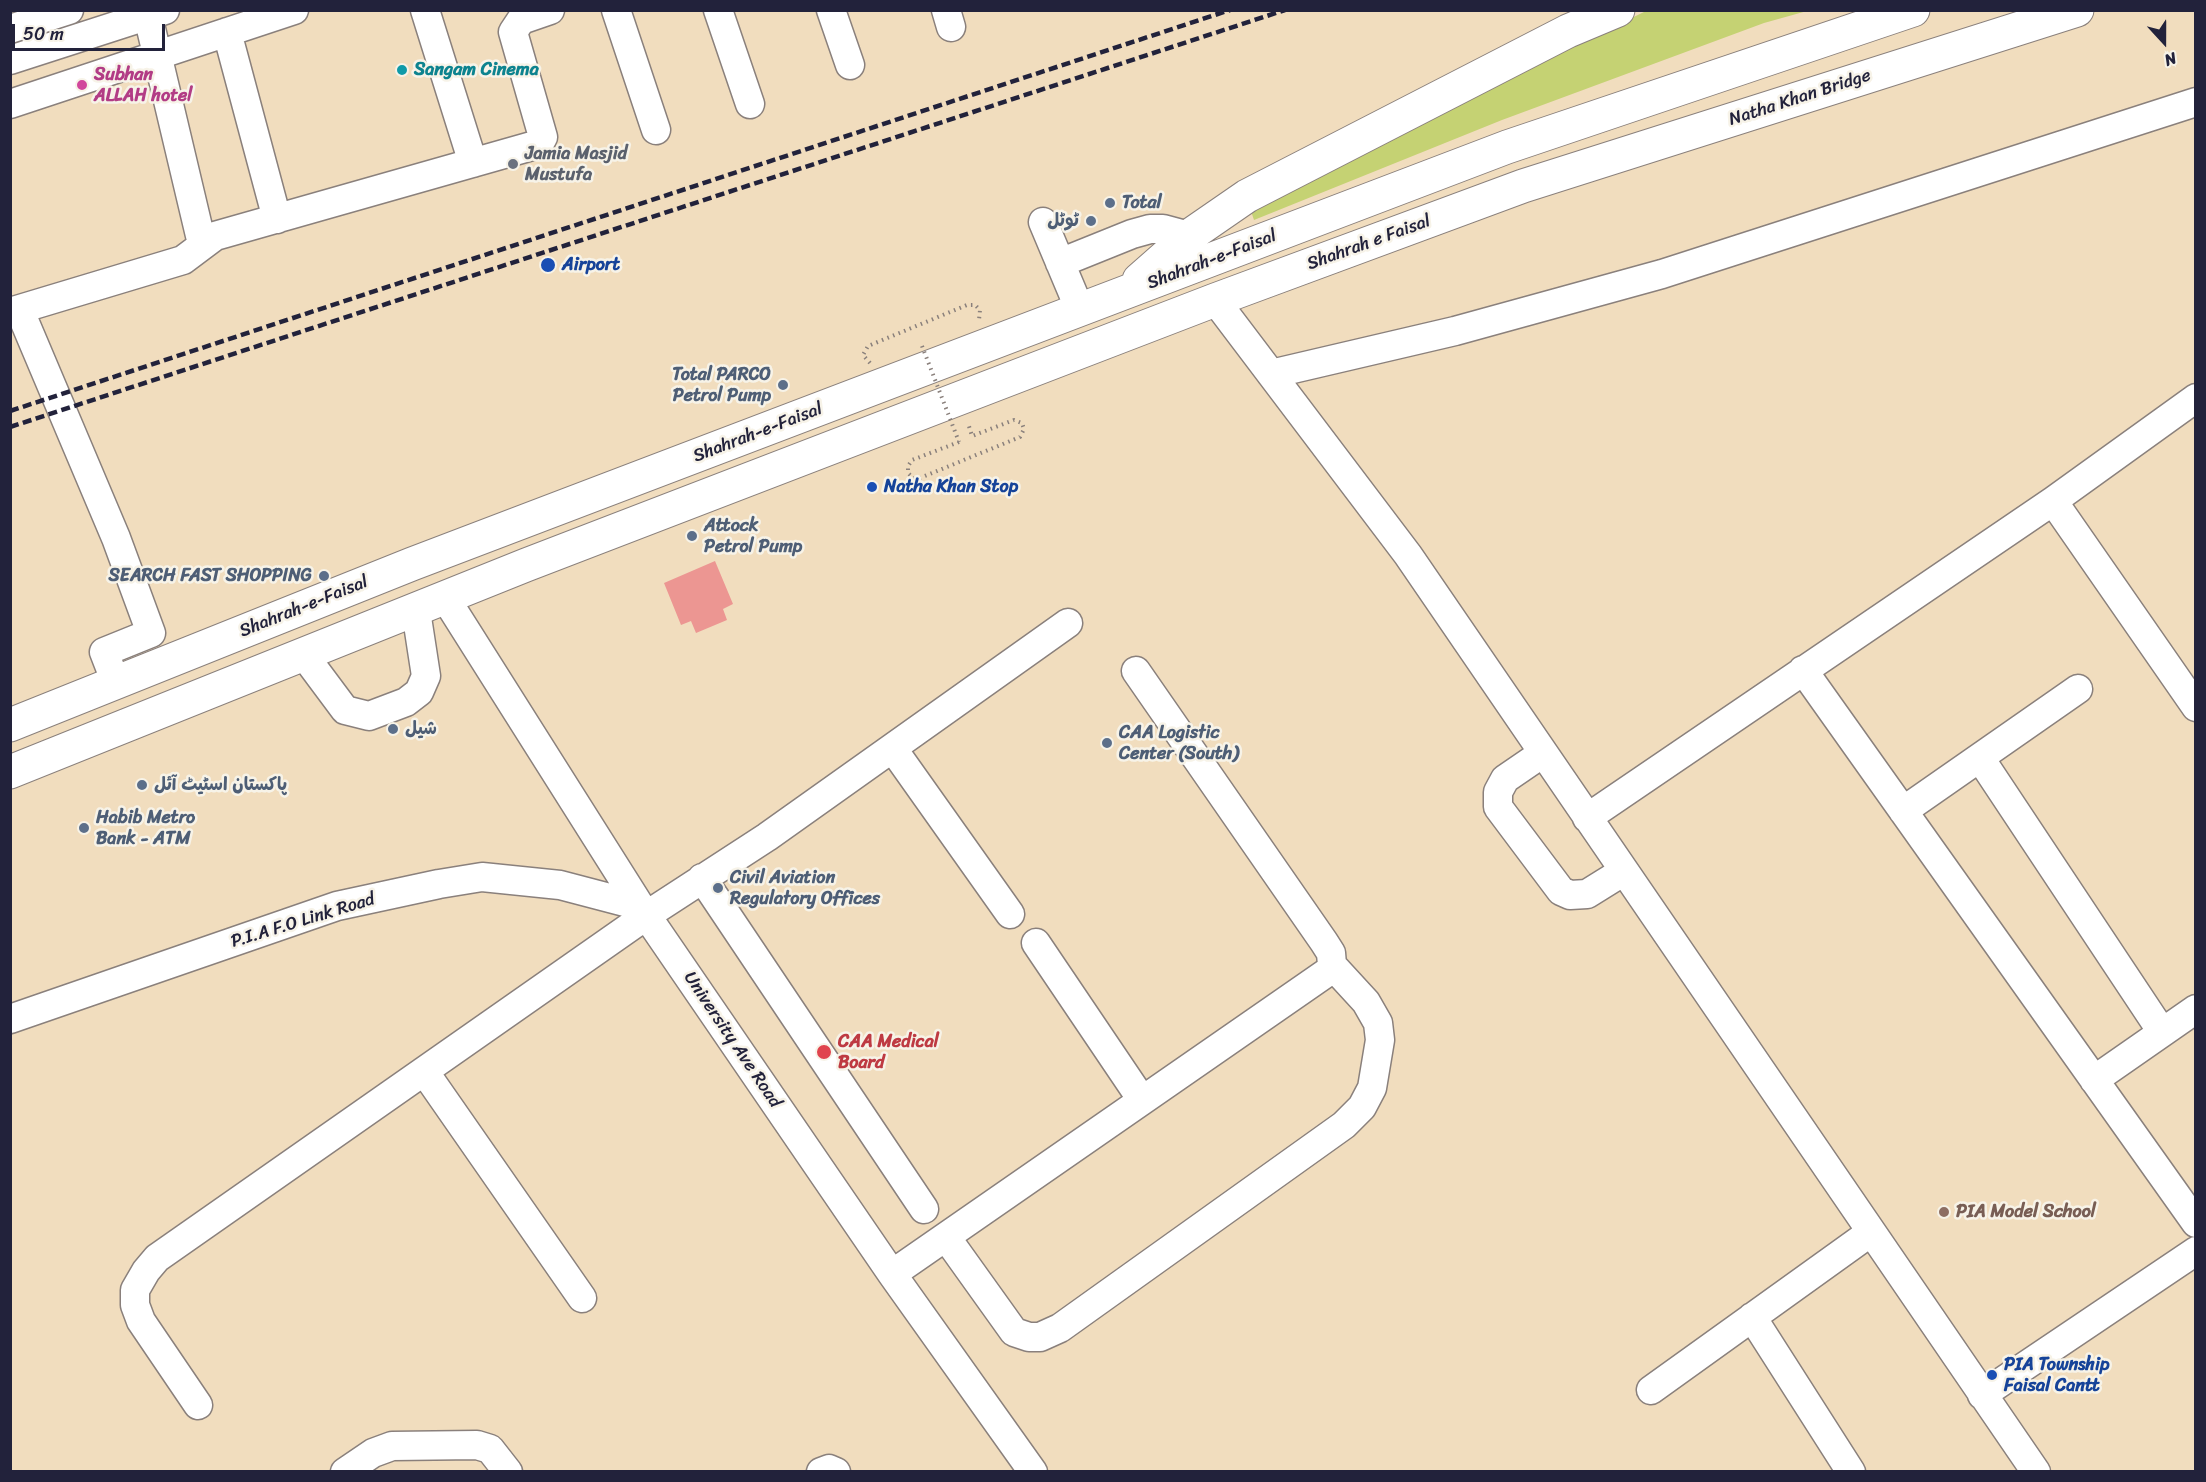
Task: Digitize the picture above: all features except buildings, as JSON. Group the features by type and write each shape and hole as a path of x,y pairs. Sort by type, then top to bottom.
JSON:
{"highway":[{"path":"1122,295 1189,236 1247,196 1568,31 1618,10"},
{"name":"Shahrah-e-Faisal","path":"10,725 412,564 1507,147 1913,10"},
{"name":"Natha Khan Bridge","path":"1523,186 2077,10"},
{"name":"Shahrah e Faisal","path":"1215,300 1523,186"},
{"path":"10,772 526,565 1215,300"}],"street":[{"path":"10,104 294,10"},
{"path":"425,10 473,163"},
{"path":"116,683 104,652 151,633 116,538 15,312 183,260 215,236 539,144 543,137 513,32 512,18 521,20 550,10"},
{"path":"616,10 656,130"},
{"path":"718,10 750,104"},
{"path":"831,10 850,66"},
{"path":"10,29 62,12"},
{"path":"10,60 156,13 159,55 202,244"},
{"path":"228,32 277,219"},
{"path":"1271,374 1455,332 1662,274 2196,102"},
{"path":"1043,222 1080,310"},
{"path":"1060,263 1132,234 1150,230 1163,229 1189,236"},
{"path":"1215,300 1408,555 2036,1472"},
{"path":"1587,818 2053,501 2196,398"},
{"path":"2053,501 2194,703"},
{"name":"University Ave Road","path":"446,599 643,911 892,1274 1033,1472"},
{"path":"304,655 345,710 369,716 406,702 419,693 426,676 416,611"},
{"path":"198,1405 141,1321 135,1305 135,1290 157,1258 424,1071 643,911 702,878 893,748 1068,623"},
{"path":"1803,670 2196,1223"},
{"path":"892,1274 1329,971 1332,965 1331,953 1324,942 1136,671"},
{"path":"1903,812 2078,689"},
{"path":"893,748 1010,914"},
{"path":"1544,753 1505,779 1498,792 1498,807 1561,891 1570,895 1587,894 1624,871"},
{"path":"1980,758 2162,1032"},
{"name":"P.I.A F.O Link Road","path":"10,1019 337,906 439,884 482,877 560,885 643,911"},
{"path":"702,878 924,1209"},
{"path":"1036,943 1142,1100"},
{"path":"946,1237 1014,1332 1029,1337 1040,1337 1060,1328 1344,1125 1362,1107 1372,1088 1380,1040 1378,1023 1366,1002 1332,965"},
{"path":"2094,1080 2196,1009"},
{"path":"424,1071 582,1298"},
{"path":"1652,1390 1871,1232"},
{"path":"1982,1395 2196,1251"},
{"path":"1752,1317 1851,1472"},
{"path":"345,1472 373,1453 392,1446 477,1445 490,1449 508,1472"},
{"path":"821,1472 829,1469 836,1472"}],"path":[{"path":"874,364 864,359 864,352 868,346 967,305 975,305 980,310 980,317 975,323"},
{"path":"912,350 922,346 959,442 912,460 908,466 908,473 913,477 920,478 1020,437 1024,429 1022,423 1014,420 972,436 958,399"}],"green space":[{"path":"1646,11 1807,11 1764,23 1502,120 1254,220 1249,205"}],"railway":[{"path":"10,411 1230,10"},
{"path":"10,427 1285,10"}],"place":[{"name":"Sangam Cinema","path":"402,70"},
{"name":"Subhan ALLAH hotel","path":"82,85"},
{"name":"Jamia Masjid Mustufa","path":"513,164"},
{"name":"Total","path":"1110,203"},
{"name":"ٹوٹل","path":"1091,221"},
{"name":"Airport","path":"548,265"},
{"name":"Total PARCO Petrol Pump","path":"783,385"},
{"name":"Natha Khan Stop","path":"872,487"},
{"name":"Attock Petrol Pump","path":"692,536"},
{"name":"SEARCH FAST SHOPPING","path":"324,576"},
{"name":"شیل","path":"393,729"},
{"name":"CAA Logistic Center (South)","path":"1107,743"},
{"name":"پاکستان اسٹیٹ آئل","path":"142,785"},
{"name":"Habib Metro Bank - ATM","path":"84,828"},
{"name":"Civil Aviation Regulatory Offices","path":"718,888"},
{"name":"CAA Medical Board","path":"824,1052"},
{"name":"PIA Model School","path":"1944,1212"},
{"name":"PIA Township Faisal Cantt","path":"1992,1375"}]}
